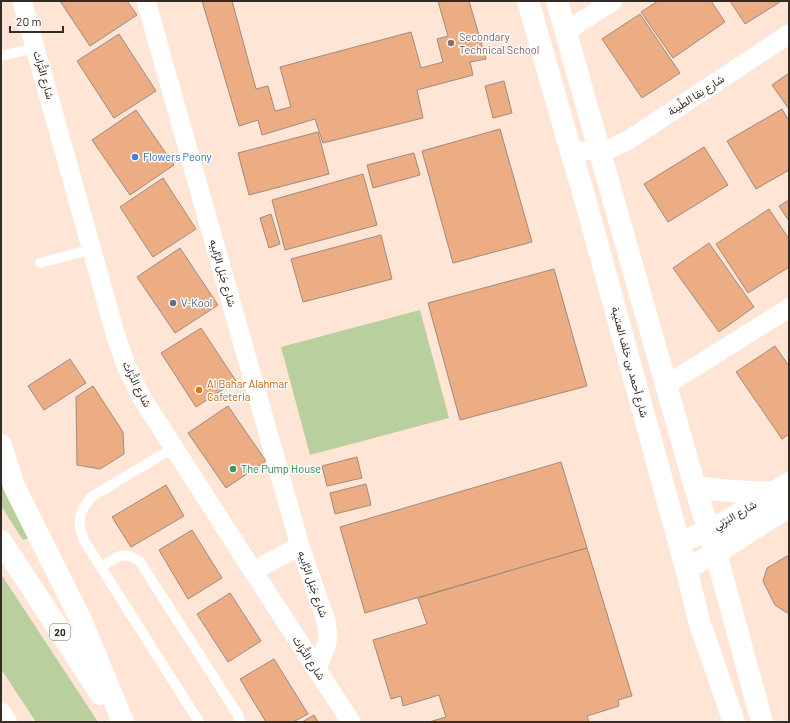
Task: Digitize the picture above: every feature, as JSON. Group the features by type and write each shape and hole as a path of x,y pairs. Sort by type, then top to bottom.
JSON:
{"street":[{"name":"شارع التُّرَاث","path":"22,1 114,330 125,363 140,395 173,448 352,722"},
{"name":"شارع جَبَل الرَّابيه","path":"146,1 300,546 323,611 328,631 326,648 316,668"},
{"name":"شارع أحمد بن خلف العتيبة","path":"528,1 582,188 679,542 699,621 734,722"},
{"path":"557,1 695,487 716,553 762,722"},
{"path":"565,32 613,1"},
{"name":"شارع نِقا الطِّينة","path":"571,152 608,149 627,141 789,34"},
{"path":"666,385 789,308"},
{"path":"1,445 14,486 80,618 123,722"},
{"path":"695,487 731,492 784,493"},
{"name":"شارع البَرْنِي","path":"679,542 709,531 784,493"},
{"name":"شارع البَرْنِي","path":"686,568 716,553 784,493"},
{"name":"20","path":"1,541 119,722"},
{"name":"شارع جَبَل الرَّابيه","path":"252,571 300,546"},
{"path":"1,714 6,722"}],"lane":[{"path":"1,56 36,48"},
{"path":"40,264 92,249"},
{"path":"173,448 93,496 85,503 79,522 80,532 85,542 199,722"},
{"path":"101,567 118,556 132,557 140,562 238,715 240,722"}],"green space":[{"path":"420,310 449,418 310,455 281,347"},
{"path":"1,469 28,538 23,540 1,506"},
{"path":"1,574 98,722 36,722 1,669"}],"building":[{"path":"60,1 127,1 137,15 90,46"},
{"path":"202,1 232,1 256,89 268,86 275,111 291,107 280,67 411,32 421,68 443,62 437,39 448,36 438,1 469,1 486,59 470,62 473,75 417,90 423,118 323,143 315,119 262,135 258,120 239,126"},
{"path":"658,1 711,1 725,22 673,58 641,12"},
{"path":"730,1 779,1 780,2 745,24"},
{"path":"640,14 680,73 642,98 602,39"},
{"path":"119,34 156,91 114,118 77,61"},
{"path":"789,73 789,109 772,85"},
{"path":"504,81 512,113 493,118 485,86"},
{"path":"782,109 789,121 789,170 756,189 727,141"},
{"path":"136,110 174,165 130,195 92,140"},
{"path":"500,129 532,242 453,263 422,151"},
{"path":"318,132 329,174 249,195 238,153"},
{"path":"704,147 728,185 668,222 644,184"},
{"path":"414,153 420,175 373,188 367,165"},
{"path":"363,174 377,225 285,250 272,200"},
{"path":"163,178 196,229 153,257 120,207"},
{"path":"789,200 789,221 779,206"},
{"path":"769,209 789,239 789,267 748,293 716,244"},
{"path":"271,214 280,244 269,248 260,218"},
{"path":"381,235 392,279 303,302 291,259"},
{"path":"709,243 754,307 719,332 673,268"},
{"path":"180,248 218,305 175,333 137,277"},
{"path":"554,269 587,386 460,420 428,303"},
{"path":"201,328 236,381 196,407 161,353"},
{"path":"775,346 789,366 789,434 782,439 736,372"},
{"path":"70,359 86,383 44,410 28,386"},
{"path":"93,386 123,432 124,454 100,469 77,465 76,397"},
{"path":"228,406 266,461 226,488 188,433"},
{"path":"357,457 362,478 327,486 322,466"},
{"path":"561,462 587,548 365,613 340,527"},
{"path":"366,484 371,505 335,514 330,493"},
{"path":"166,485 184,516 131,547 112,517"},
{"path":"192,530 222,578 188,599 159,550"},
{"path":"587,548 632,696 618,700 619,706 587,716 589,722 429,722 446,717 439,695 403,706 401,696 391,699 373,640 427,624 418,598"},
{"path":"789,555 789,614 775,605 763,581 767,568"},
{"path":"230,593 261,641 228,662 197,614"},
{"path":"274,659 308,714 293,722 266,722 240,679"},
{"path":"314,715 318,722 302,722"}],"place":[{"name":"Secondary Technical School","path":"451,43"},
{"name":"Flowers Peony","path":"135,157"},
{"name":"V-Kool","path":"173,303"},
{"name":"Al Bahar Alahmar Cafeteria","path":"199,390"},
{"name":"The Pump House","path":"233,469"}]}
